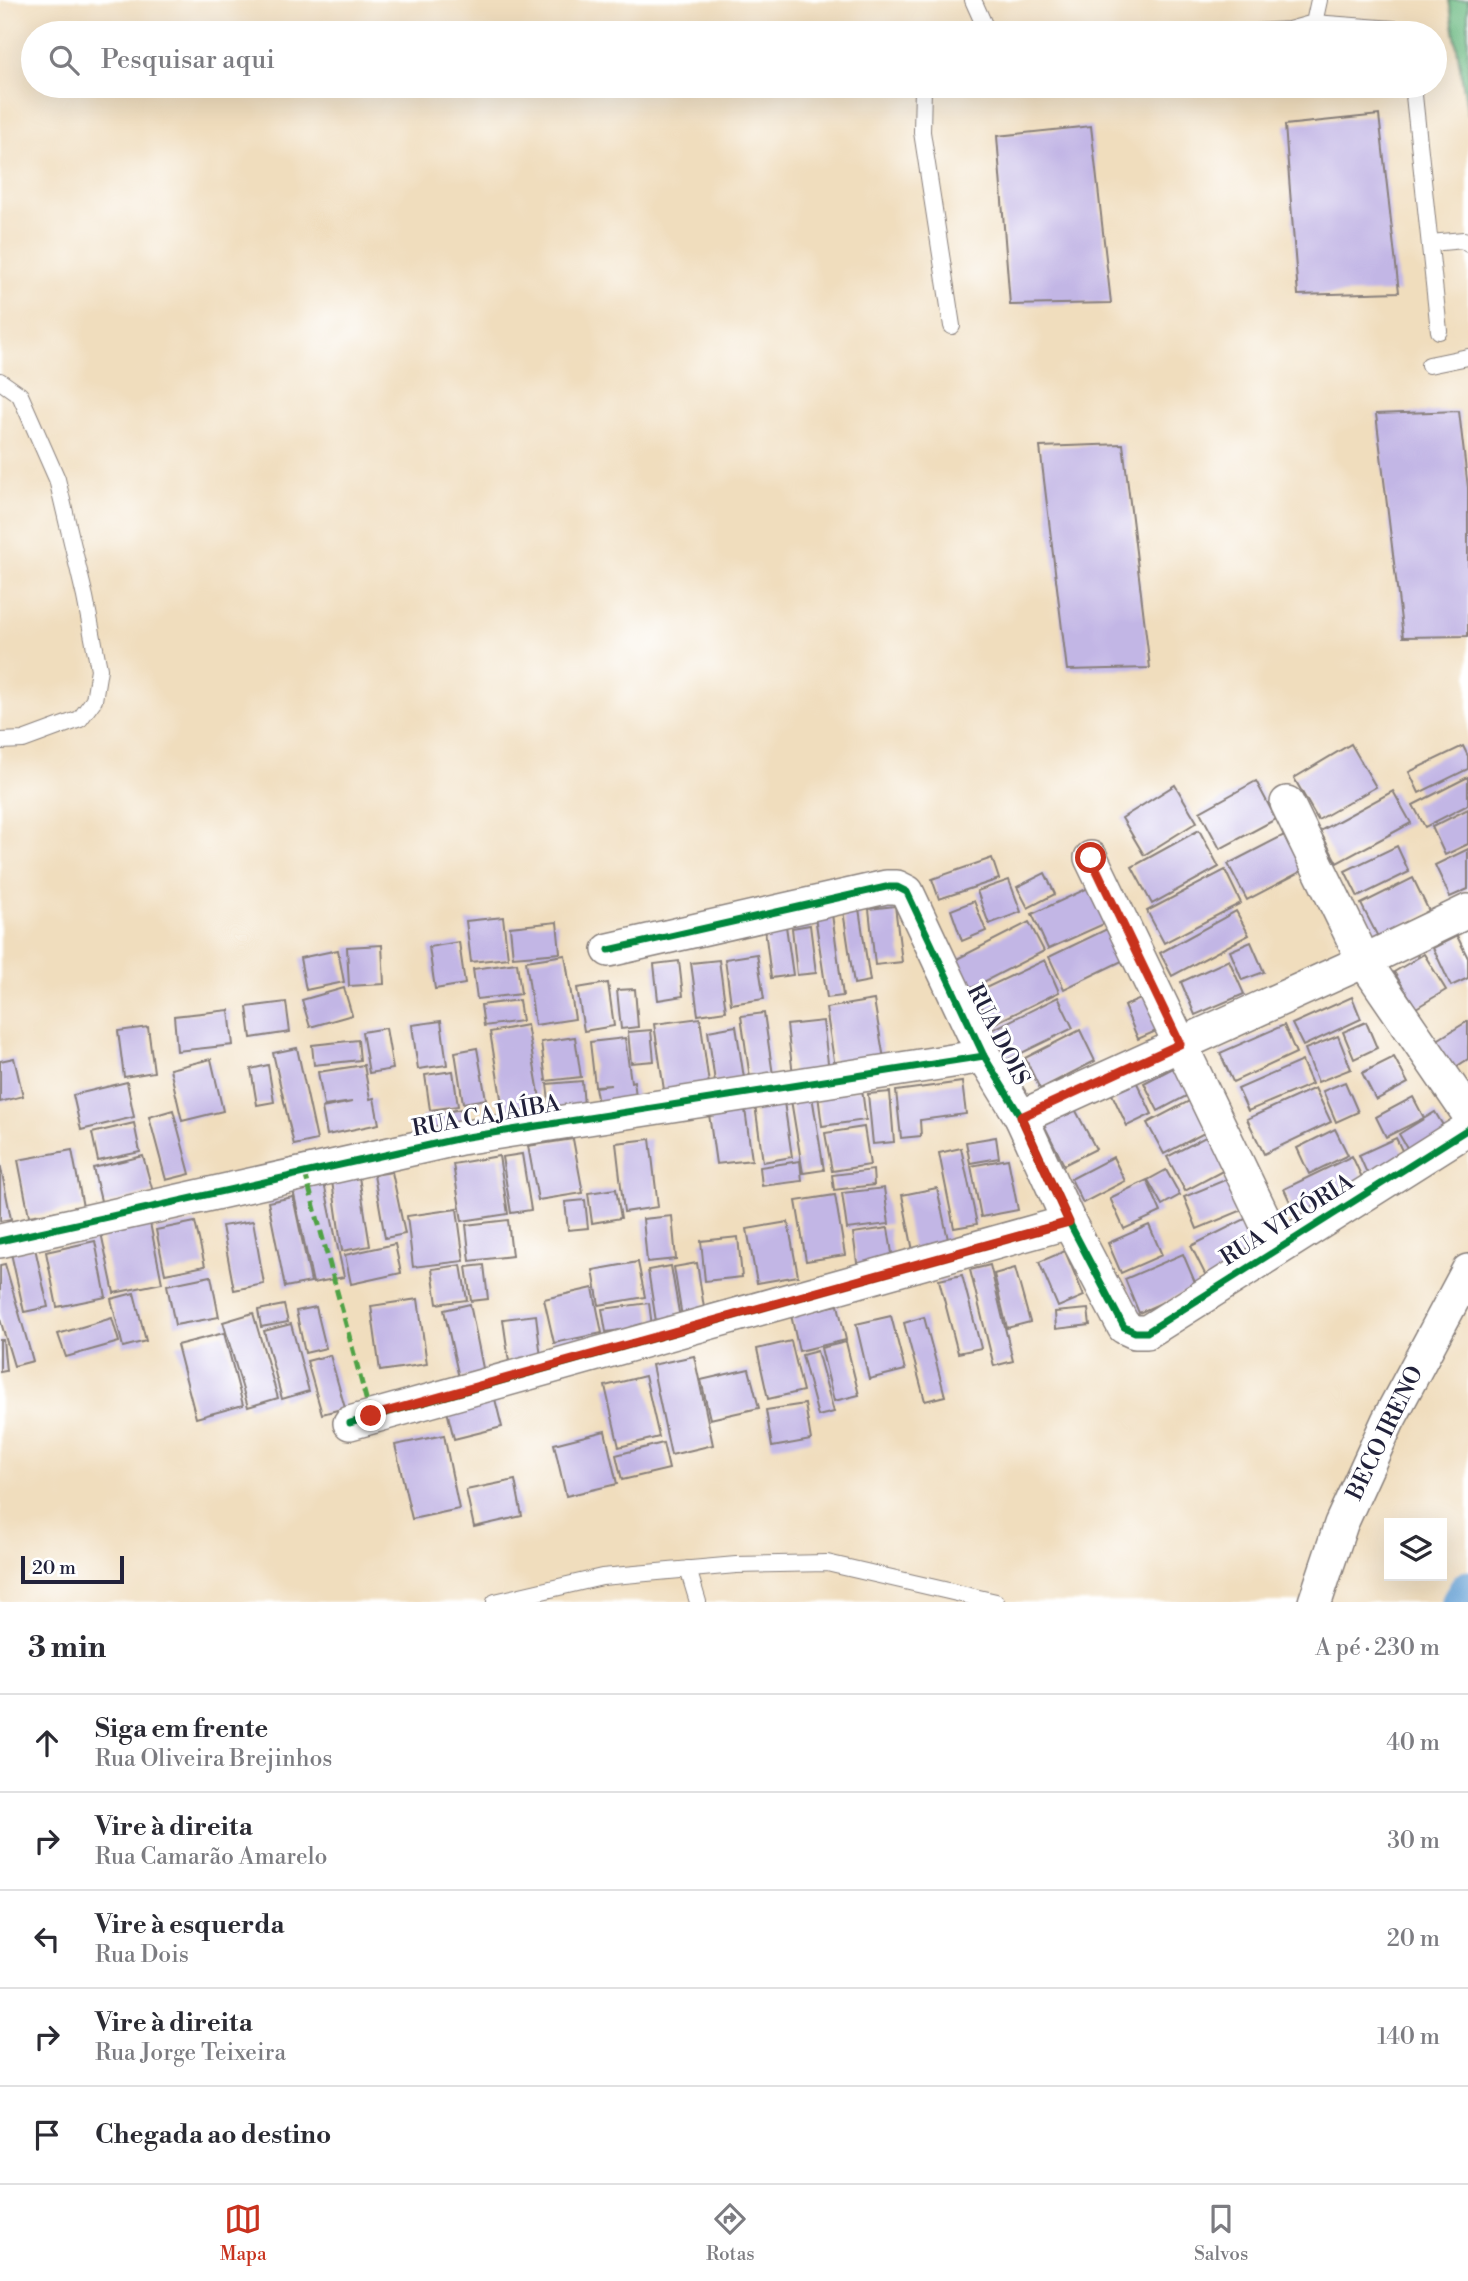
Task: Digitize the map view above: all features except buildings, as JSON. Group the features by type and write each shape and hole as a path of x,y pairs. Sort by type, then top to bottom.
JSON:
{"street":[{"path":"1287,803 1364,961 1468,1113"},
{"path":"1091,858 1278,1248"},
{"name":"RUA DOIS","path":"609,950 886,887 897,887 907,892 984,1056 1021,1117 1069,1222 1124,1327"},
{"path":"1021,1117 1468,911"},
{"name":"RUA CAJAÍBA","path":"0,1241 461,1138 984,1056"},
{"name":"RUA VITÓRIA","path":"1124,1327 1135,1332 1147,1332 1468,1129"},
{"path":"350,1423 1069,1222"},
{"name":"BECO IRENO","path":"1315,1602 1341,1524 1383,1432 1468,1271"}],"lane":[{"path":"973,0 981,21"},
{"path":"1314,21 1319,0"},
{"path":"923,98 922,132 951,327"},
{"path":"1414,98 1439,331"},
{"path":"1430,243 1464,240 1468,244"},
{"path":"1429,365 1468,358"},
{"path":"0,381 20,395 57,479 99,669 94,700 80,719 23,740 0,741"},
{"path":"495,1602 602,1577 736,1565 827,1563 996,1602"},
{"path":"688,1569 698,1602"}],"green space":[{"path":"1449,0 1468,0 1468,115"}],"waterway":[{"path":"1460,1602 1468,1589"}],"marked path":[{"path":"305,1173 371,1417"}],"cycle path":[{"path":"609,950 886,887 897,887 907,892 984,1056 1021,1117 1069,1222 1124,1327 1135,1332 1147,1332 1468,1129"},
{"path":"0,1241 461,1138 984,1056"},
{"path":"350,1423 1069,1222"}],"route":[{"path":"371,1416 1069,1222 1021,1117 1180,1044 1091,858"}]}
